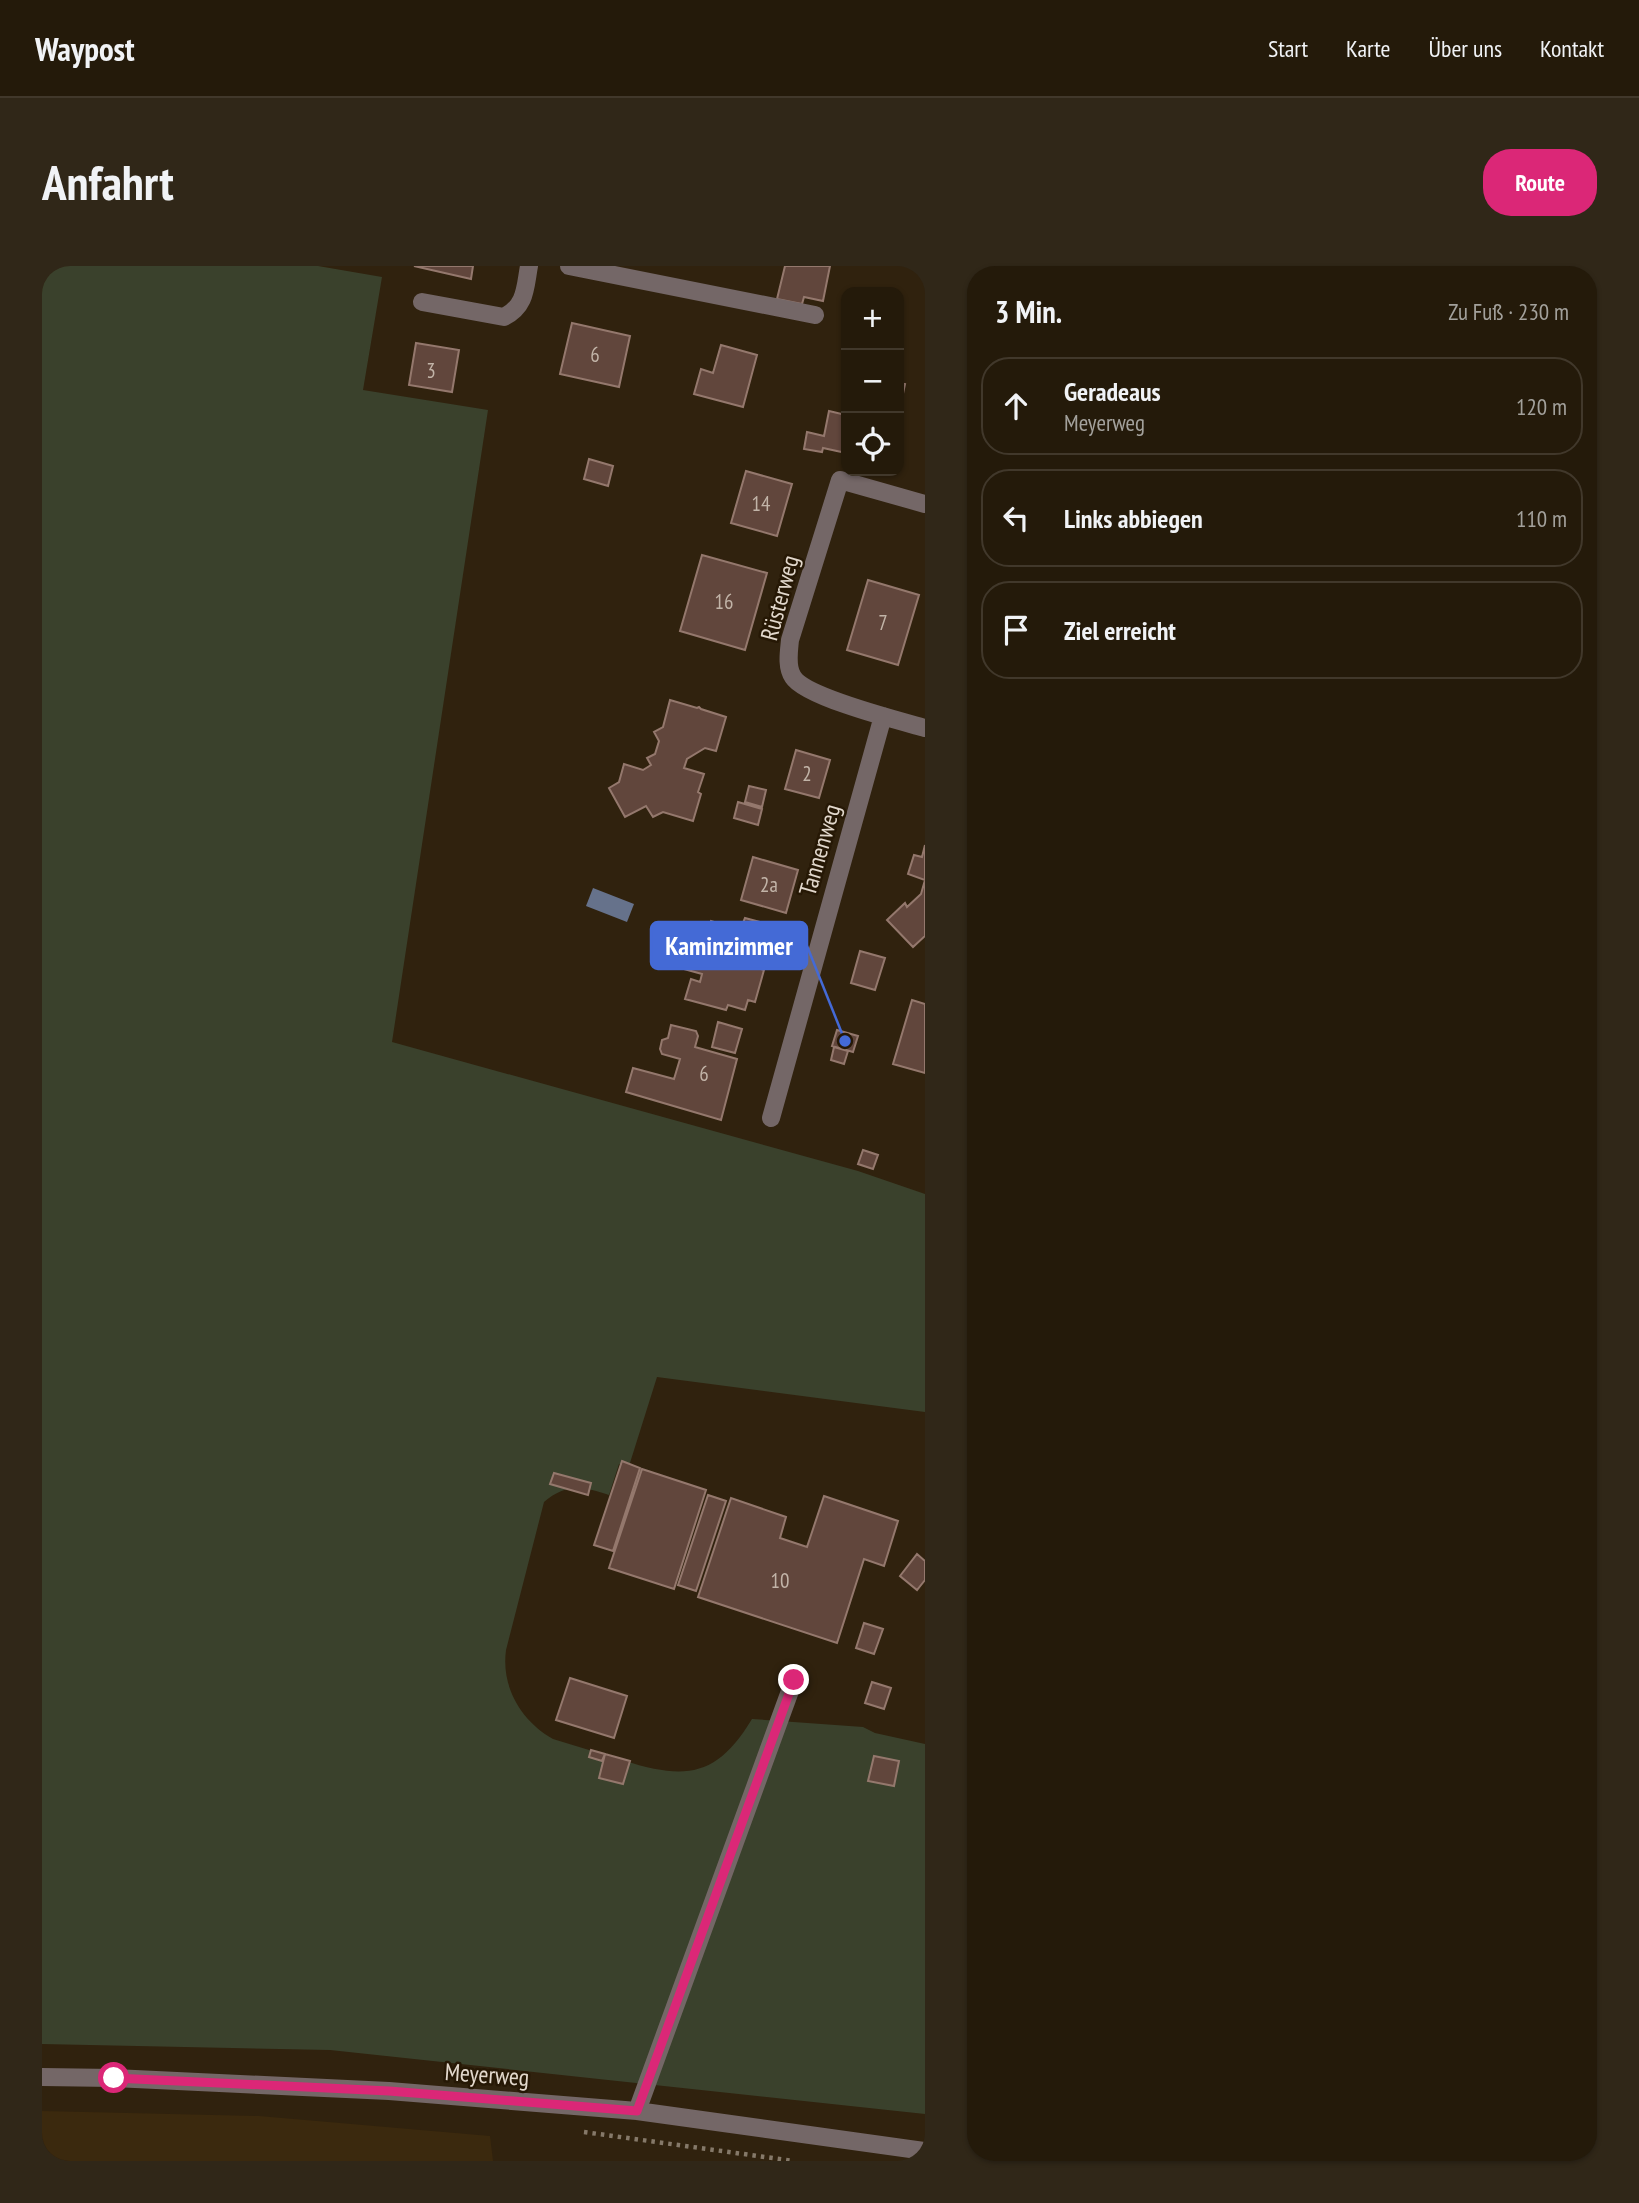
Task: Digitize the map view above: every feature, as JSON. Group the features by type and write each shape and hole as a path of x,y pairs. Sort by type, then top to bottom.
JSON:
{"street":[{"path":"422,302 504,317 515,312 523,298 529,266"},
{"path":"569,266 815,315"},
{"name":"Rüsterweg","path":"925,504 840,480 790,640 788,661 793,678 812,691 925,728"},
{"name":"Tannenweg","path":"771,1118 883,716"},
{"path":"637,2111 794,1680"},
{"name":"Meyerweg","path":"42,2077 389,2091 637,2111 925,2151"}],"path":[{"path":"578,2132 794,2161"}],"shaded area":[{"path":"42,2111 259,2116 490,2136 493,2161 42,2161"}],"green space":[{"path":"42,266 318,266 382,277 363,390 488,410 392,1042 858,1171 925,1194 925,1412 657,1377 629,1466 619,1464 609,1495 575,1488 560,1492 544,1502 506,1650 505,1664 510,1690 516,1702 531,1723 542,1732 553,1739 666,1771 698,1769 713,1763 726,1753 752,1719 863,1727 875,1733 925,1744 925,2114 330,2050 42,2044"}],"water":[{"path":"593,888 634,904 627,922 586,906"}],"building":[{"path":"414,266 473,266 471,279"},
{"path":"785,266 830,266 823,301 804,297 802,304 777,299"},
{"path":"572,323 630,336 619,387 560,374"},
{"path":"416,343 459,350 452,392 409,385"},
{"path":"721,345 757,355 743,407 694,394 701,369 713,373"},
{"path":"829,411 841,414 841,452 823,448 822,452 804,449 807,432 824,436"},
{"path":"589,459 613,466 608,486 584,479"},
{"path":"746,471 792,484 777,536 731,523"},
{"path":"702,555 767,573 745,650 680,631"},
{"path":"868,580 919,595 898,665 847,650"},
{"path":"670,700 726,717 716,751 705,748 687,759 684,768 704,774 693,821 663,812 653,817 646,806 625,817 609,788 619,782 624,764 643,770 651,765 647,758 655,754 659,741 654,732 663,727"},
{"path":"796,750 830,760 819,798 785,789"},
{"path":"749,786 766,790 762,807 745,802"},
{"path":"738,802 762,809 758,825 734,818"},
{"path":"925,845 925,880 908,874 914,855 922,857"},
{"path":"753,857 798,870 786,913 741,900"},
{"path":"925,880 925,936 913,947 887,920 905,903 907,907 921,894"},
{"path":"745,918 782,928 774,954 760,951 755,967 764,970 755,1002 748,1000 745,1010 728,1005 726,1010 685,999 691,979 700,982 702,974 684,969 693,937 705,941 711,921 740,930"},
{"path":"860,951 885,958 875,990 851,983"},
{"path":"912,1000 925,1004 925,1073 893,1064"},
{"path":"718,1022 742,1029 735,1053 712,1047"},
{"path":"671,1025 696,1031 698,1036 695,1047 737,1059 721,1120 626,1092 633,1068 674,1079 680,1059 662,1054 660,1049 662,1040 668,1038"},
{"path":"837,1030 858,1036 853,1052 832,1046"},
{"path":"834,1047 848,1051 844,1064 831,1060"},
{"path":"863,1150 878,1155 873,1169 858,1164"},
{"path":"622,1461 640,1468 613,1551 594,1545"},
{"path":"642,1469 706,1490 674,1589 609,1568"},
{"path":"554,1473 591,1483 588,1495 550,1484"},
{"path":"708,1495 726,1501 696,1591 678,1585"},
{"path":"824,1496 898,1521 884,1566 864,1559 837,1643 698,1597 731,1498 786,1517 780,1538 807,1547"},
{"path":"917,1554 925,1561 925,1580 917,1590 900,1576"},
{"path":"864,1623 883,1629 874,1654 856,1648"},
{"path":"570,1678 627,1696 614,1738 556,1720"},
{"path":"872,1682 891,1688 884,1709 865,1703"},
{"path":"591,1750 605,1754 602,1761 589,1757"},
{"path":"605,1754 630,1761 623,1784 599,1778"},
{"path":"874,1756 899,1761 894,1786 868,1781"}],"place":[{"name":"Kaminzimmer","path":"845,1041"}],"route":[{"path":"114,2078 389,2091 637,2111 794,1680"}]}
